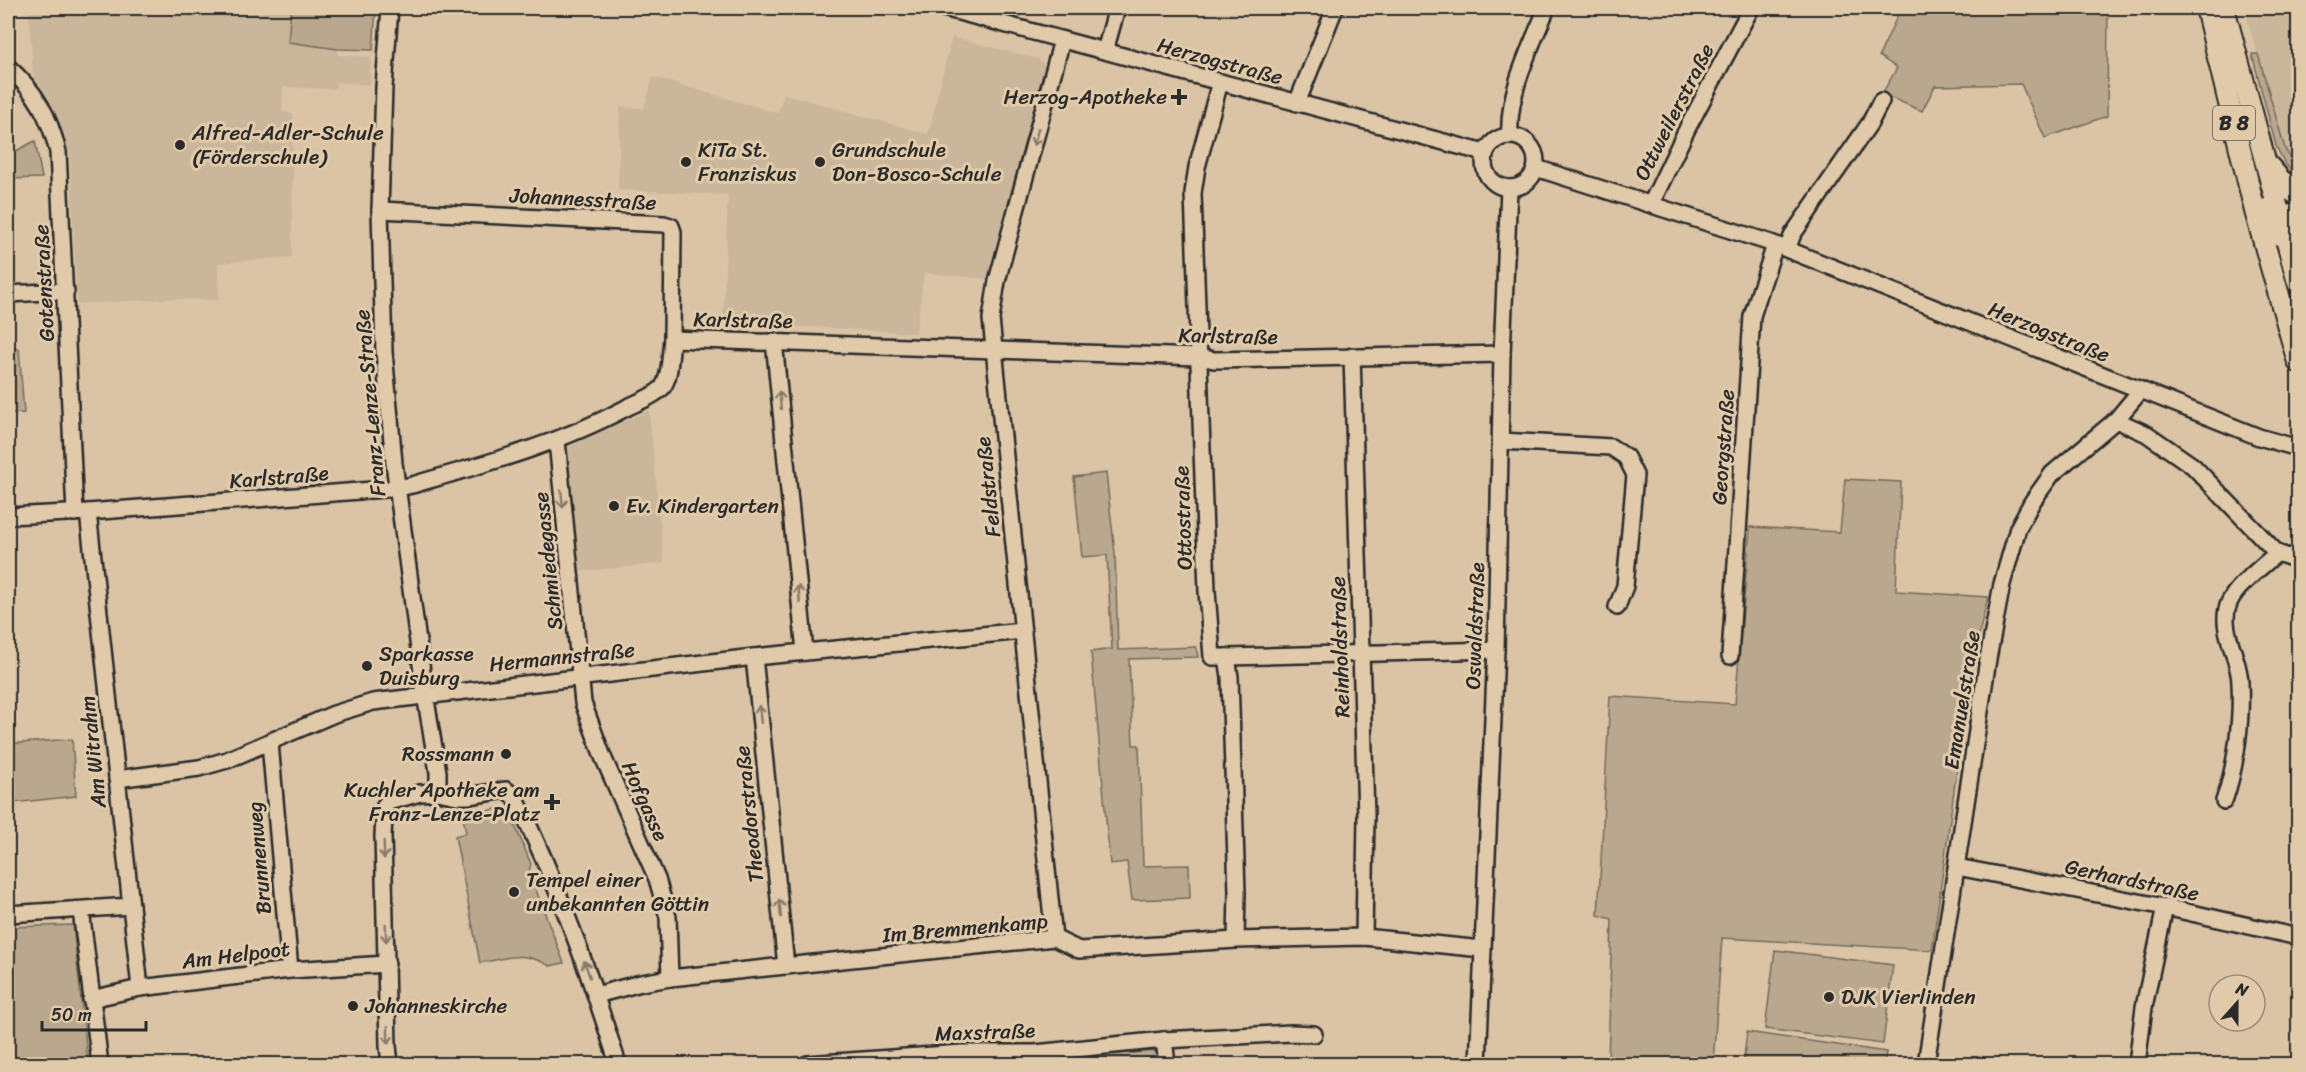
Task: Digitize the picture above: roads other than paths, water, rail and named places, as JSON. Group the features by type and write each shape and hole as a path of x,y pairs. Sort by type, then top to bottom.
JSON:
{"highway":[{"path":"2268,167 2280,181 2298,194"}],"main road":[{"name":"B 8","path":"2206,8 2281,226"},
{"name":"B 8","path":"2213,8 2281,226"},
{"name":"B 8","path":"2224,8 2268,167 2281,226"},
{"path":"2281,226 2298,283"},
{"path":"2281,226 2298,362"}],"street":[{"name":"Franz-Lenze-Straße","path":"390,8 384,78 380,210 384,352 398,488 425,694 438,772 438,792"},
{"name":"Herzogstraße","path":"944,8 1485,153"},
{"path":"1105,51 1117,8"},
{"path":"1297,103 1335,8"},
{"path":"1510,136 1512,108 1519,80 1547,8"},
{"name":"Ottweilerstraße","path":"1651,204 1688,127 1751,8"},
{"name":"Feldstraße","path":"1054,938 991,319 997,281 1062,40"},
{"name":"Gotenstraße","path":"8,67 22,79 36,97 51,124 58,152 81,513"},
{"name":"Ottostraße","path":"1220,82 1197,167 1193,193 1207,591 1212,657 1227,657"},
{"path":"1781,247 1793,234 1870,123 1881,101"},
{"path":"1510,136 1524,139 1530,145 1537,160 1536,168 1527,182 1509,188 1496,184 1489,178 1485,170 1485,153 1490,144 1497,139 1510,136"},
{"name":"Herzogstraße","path":"1536,168 1737,230 2259,437 2298,448"},
{"name":"Oswaldstraße","path":"1478,1065 1496,650 1502,354 1509,188"},
{"name":"Johannesstraße","path":"380,210 552,217 671,226 673,232 672,339"},
{"name":"Georgstraße","path":"1730,656 1752,316 1781,247"},
{"path":"8,294 66,291"},
{"name":"Karlstraße","path":"8,516 81,513 398,488 557,441 601,422 656,393 663,386 666,378 672,339 994,348 1199,357 1214,360 1502,354"},
{"path":"774,341 804,652"},
{"name":"Reinholdstraße","path":"1352,356 1366,816 1364,937"},
{"name":"Emanuelstraße","path":"1926,1065 1994,627 2002,584 2018,528 2032,502 2052,474 2116,420 2141,390"},
{"path":"2116,420 2146,434 2193,466 2277,554 2298,560"},
{"name":"Schmiedegasse","path":"557,441 580,677"},
{"path":"1501,441 1611,447 1626,457 1635,475 1625,586 1617,607"},
{"name":"Am Witrahm","path":"81,513 117,779 140,988"},
{"path":"2224,801 2230,783 2240,712 2241,681 2225,617 2229,602 2236,592 2277,554"},
{"name":"Hermannstraße","path":"117,779 199,768 227,760 334,714 373,702 425,694 754,657 1023,631"},
{"path":"1236,940 1237,885 1230,677 1227,657 1496,650"},
{"name":"Theodorstraße","path":"754,657 786,966"},
{"name":"Hofgasse","path":"580,677 583,703 595,735 657,879 668,917 670,978"},
{"name":"Brunnenweg","path":"270,742 290,970"},
{"path":"390,1065 383,835 385,806 388,802 402,797 438,792 457,796 506,790 513,793 547,864 597,995 618,1065"},
{"name":"Gerhardstraße","path":"1957,867 2165,907 2298,937"},
{"path":"8,914 131,906"},
{"path":"2137,1065 2144,1007 2165,907"},
{"path":"81,910 100,1065"},
{"name":"Im Bremmenkamp","path":"597,995 670,978 1054,938 1079,950 1236,940 1364,937 1482,949"},
{"name":"Am Helpoot","path":"91,999 140,988 290,970 387,964"},
{"name":"Maxstraße","path":"807,1065 951,1054 1035,1053 1164,1040 1291,1033 1314,1034"},
{"path":"1164,1040 1167,1065"}],"place":[{"name":"Herzog-Apotheke","path":"1179,97"},
{"name":"Alfred-Adler-Schule (Förderschule)","path":"180,145"},
{"name":"KiTa St. Franziskus","path":"686,162"},
{"name":"Grundschule Don-Bosco-Schule","path":"820,162"},
{"name":"Ev. Kindergarten","path":"614,506"},
{"name":"Sparkasse Duisburg","path":"367,666"},
{"name":"Rossmann","path":"506,754"},
{"name":"Kuchler Apotheke am Franz-Lenze-Platz","path":"552,802"},
{"name":"Tempel einer unbekannten Göttin","path":"514,892"},
{"name":"DJK Vierlinden","path":"1829,997"},
{"name":"Johanneskirche","path":"353,1006"}]}
